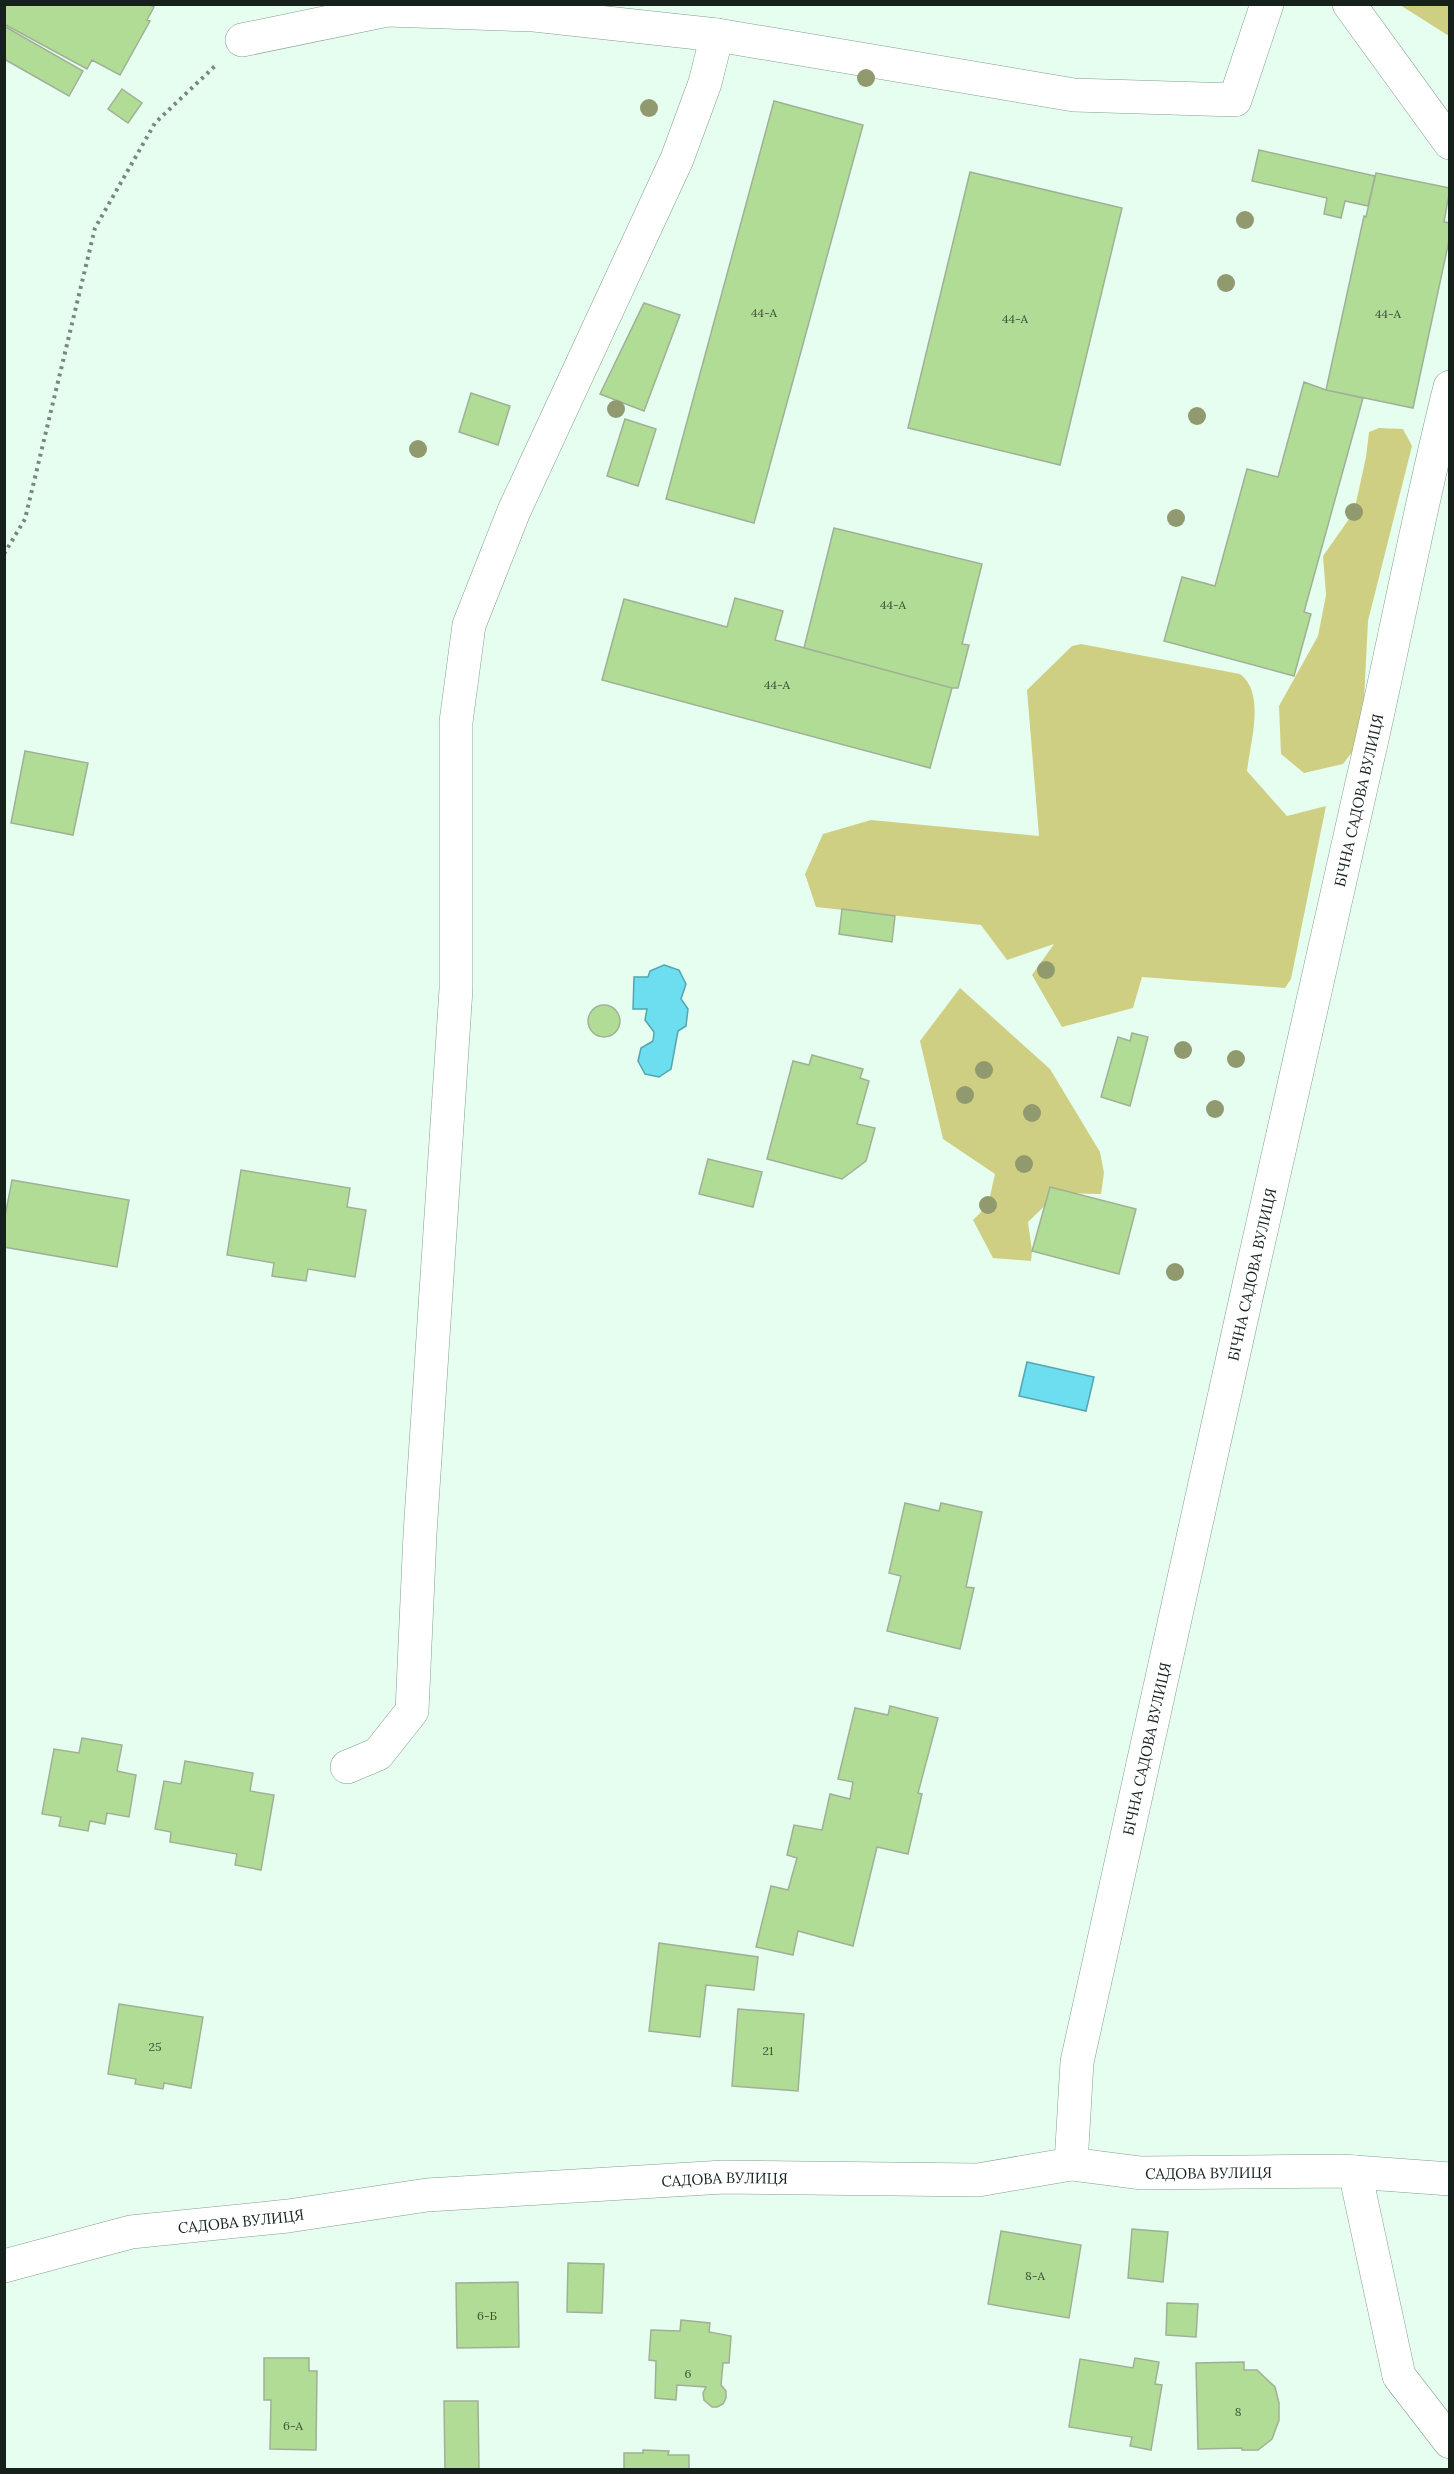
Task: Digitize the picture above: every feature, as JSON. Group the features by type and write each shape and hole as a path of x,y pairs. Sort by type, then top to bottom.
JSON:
{"street":[{"path":"242,40 387,10 534,15 717,35 1074,95 1235,100 1268,4"},
{"path":"1349,4 1449,143"},
{"path":"347,1767 378,1754 412,1711 420,1534 456,989 456,722 469,625 514,511 677,159 705,83 717,35"},
{"name":"БІЧНА САДОВА ВУЛИЦЯ","path":"1071,2164 1077,2062 1263,1216 1372,742 1426,482 1449,387"},
{"name":"САДОВА ВУЛИЦЯ","path":"4,2266 131,2232 288,2216 427,2195 724,2177 978,2180 1071,2164 1141,2173 1355,2172 1449,2179"},
{"path":"1355,2172 1399,2376 1449,2442"}],"path":[{"path":"4,554 25,519 95,228 155,123 242,40"}],"shaded area":[{"path":"1400,5 1449,5 1449,36"},
{"path":"1379,428 1403,429 1412,446 1368,621 1362,739 1343,764 1304,773 1281,754 1279,706 1318,636 1326,595 1323,556 1354,512 1369,432"},
{"path":"1081,644 1240,674 1248,682 1254,706 1253,733 1247,771 1287,816 1326,806 1291,979 1285,988 1142,977 1133,1008 1062,1027 1032,975 1054,944 1007,960 981,925 816,907 805,874 823,834 871,820 1039,836 1027,690 1072,646"},
{"path":"960,988 1050,1069 1100,1152 1104,1173 1101,1194 1058,1193 1028,1222 1031,1261 993,1258 973,1220 988,1205 995,1174 943,1139 920,1041"}],"water":[{"path":"664,965 679,970 686,984 681,999 688,1009 686,1026 678,1031 671,1069 659,1077 645,1074 638,1061 641,1048 653,1041 654,1032 645,1020 647,1009 633,1009 634,977 648,977 650,971"},
{"path":"1027,1362 1094,1377 1086,1411 1019,1396"}],"building":[{"path":"4,4 149,4 154,7 147,20 150,21 120,75 92,60 87,69 4,24"},
{"path":"4,26 83,71 69,96 4,59"},
{"path":"122,89 142,103 128,123 108,109"},
{"path":"774,101 863,125 754,523 666,499"},
{"path":"1259,150 1375,176 1368,206 1345,201 1341,218 1324,214 1327,198 1252,181"},
{"path":"970,172 1122,208 1060,465 908,428"},
{"path":"1376,173 1450,188 1444,222 1450,223 1450,236 1413,408 1326,390 1364,216 1366,217"},
{"path":"644,303 680,315 644,411 600,394"},
{"path":"1304,382 1326,390 1363,398 1304,612 1311,614 1294,676 1164,641 1182,577 1215,586 1247,469 1278,477"},
{"path":"471,393 510,406 498,445 459,432"},
{"path":"625,419 656,429 638,486 607,476"},
{"path":"834,528 982,564 962,644 969,645 958,688 804,648"},
{"path":"735,598 783,611 775,640 952,688 930,768 602,680 624,599 727,627"},
{"path":"25,751 88,763 73,835 11,823"},
{"path":"842,909 895,916 892,942 839,934"},
{"path":"604,1005 615,1010 620,1021 615,1032 604,1037 593,1032 588,1021 593,1010"},
{"path":"1132,1033 1148,1037 1130,1106 1101,1097 1118,1037 1130,1041"},
{"path":"812,1055 863,1069 860,1078 869,1081 857,1124 875,1128 866,1161 842,1179 767,1159 793,1061 809,1065"},
{"path":"708,1159 762,1172 753,1207 699,1194"},
{"path":"241,1170 350,1188 347,1207 366,1210 355,1277 308,1269 306,1281 272,1276 274,1263 227,1255"},
{"path":"12,1180 129,1200 117,1267 4,1247 4,1221"},
{"path":"1050,1187 1136,1209 1119,1274 1032,1251"},
{"path":"905,1503 939,1511 941,1503 982,1512 966,1587 974,1588 960,1649 887,1631 901,1576 889,1573"},
{"path":"890,1706 938,1718 918,1793 922,1794 908,1854 877,1847 853,1946 798,1931 793,1955 756,1947 771,1886 788,1890 797,1858 787,1855 794,1825 822,1830 830,1794 850,1799 853,1782 838,1779 855,1708 888,1715"},
{"path":"82,1738 122,1745 117,1771 136,1775 129,1817 107,1813 105,1824 90,1821 88,1831 59,1826 61,1817 42,1814 54,1749 79,1753"},
{"path":"185,1761 253,1773 250,1791 274,1795 261,1870 235,1865 237,1854 170,1842 171,1832 155,1829 164,1781 181,1784"},
{"path":"659,1943 758,1957 754,1990 706,1985 700,2037 649,2031"},
{"path":"119,2004 203,2017 191,2088 164,2083 163,2089 135,2084 136,2079 108,2074"},
{"path":"738,2009 804,2014 798,2091 732,2086"},
{"path":"1132,2229 1168,2232 1163,2282 1128,2278"},
{"path":"1001,2231 1081,2245 1069,2318 988,2304"},
{"path":"568,2263 604,2264 602,2313 567,2312"},
{"path":"518,2282 519,2347 457,2348 456,2283"},
{"path":"1167,2303 1198,2304 1196,2337 1166,2335"},
{"path":"681,2320 710,2323 709,2332 731,2336 729,2363 723,2363 721,2385 726,2391 726,2398 723,2404 717,2407 712,2407 704,2400 703,2393 706,2387 677,2385 676,2400 655,2398 656,2361 649,2360 651,2330 680,2331"},
{"path":"264,2358 309,2358 309,2371 317,2371 316,2450 270,2449 271,2400 264,2400"},
{"path":"1135,2358 1159,2362 1155,2384 1162,2385 1151,2450 1130,2446 1132,2437 1069,2427 1080,2359 1133,2368"},
{"path":"1244,2362 1244,2370 1257,2370 1275,2387 1279,2403 1279,2420 1272,2439 1258,2450 1198,2449 1196,2363"},
{"path":"444,2401 478,2401 479,2470 445,2470"},
{"path":"643,2450 669,2451 668,2455 689,2455 689,2470 624,2470 624,2453 643,2453"}]}
